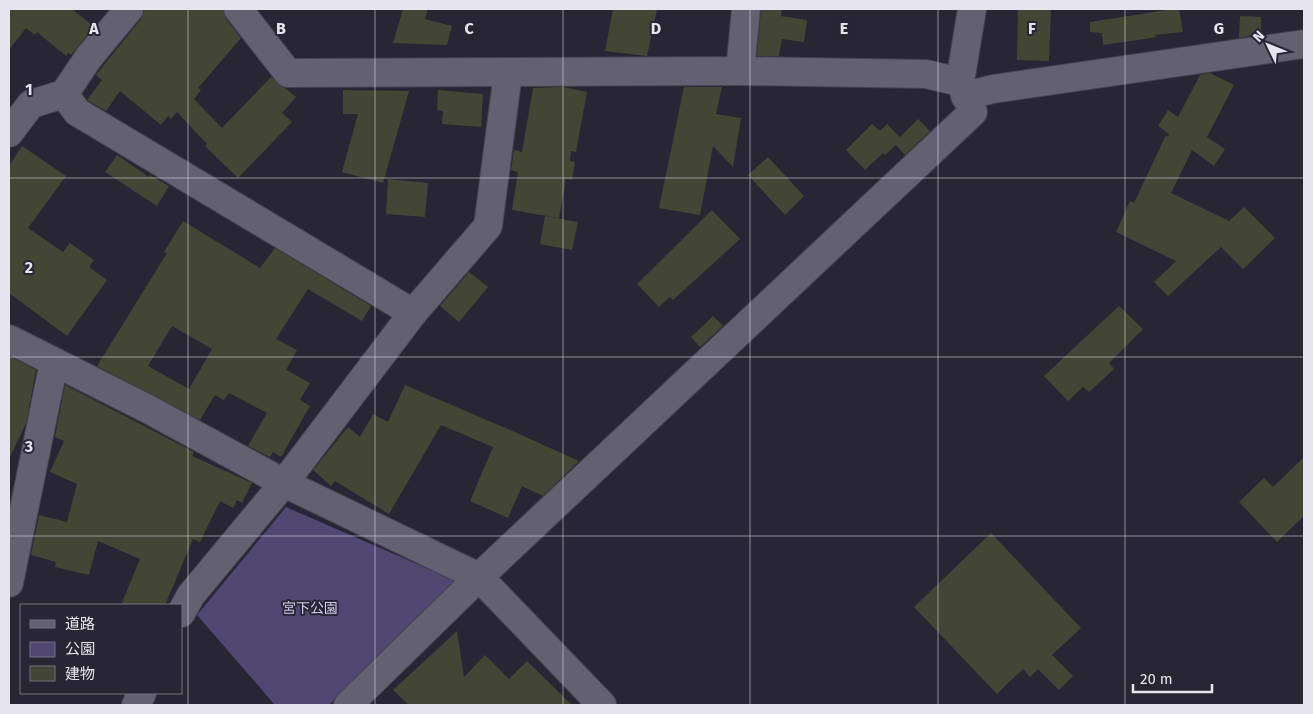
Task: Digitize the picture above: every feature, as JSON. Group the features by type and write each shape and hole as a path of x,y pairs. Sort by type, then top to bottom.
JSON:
{"street":[{"path":"9,133 31,104 64,94 89,56 129,9"},
{"path":"238,9 288,73 740,71 926,74 963,89 993,89 1304,44"},
{"path":"740,71 746,9"},
{"path":"348,705 479,577 973,112 963,89 972,9"},
{"path":"182,611 191,594 284,483 413,313 488,226 508,73"},
{"path":"64,94 77,112 413,313"},
{"path":"9,339 146,408 284,483 479,577 602,705"},
{"path":"9,583 54,362"}],"green space":[{"name":"宮下公園","path":"286,507 456,581 329,705 275,705 197,615"}],"building":[{"path":"9,9 72,9 94,27 71,55 68,53 66,56 37,32 35,35 26,28 9,50"},
{"path":"145,9 223,9 226,19 241,38 198,88 201,90 194,99 222,128 271,77 296,97 282,113 292,122 238,178 205,146 207,144 177,112 171,119 168,116 161,125 120,91 106,111 87,100 102,80 96,75 141,19"},
{"path":"403,9 428,9 425,19 452,26 447,45 393,43"},
{"path":"613,9 657,9 647,56 605,51"},
{"path":"761,9 782,9 781,16 807,20 804,42 782,39 779,56 757,56"},
{"path":"1018,9 1051,9 1049,61 1017,60"},
{"path":"1179,9 1183,32 1153,35 1158,37 1103,45 1102,33 1090,32 1090,22"},
{"path":"1240,16 1261,17 1261,34 1239,38"},
{"path":"1210,73 1234,85 1207,137 1225,149 1214,166 1192,150 1171,193 1229,221 1244,207 1275,238 1243,269 1221,247 1168,296 1154,282 1176,261 1116,232 1130,201 1134,203 1166,135 1168,137 1169,134 1158,126 1168,110 1178,117 1200,75"},
{"path":"563,87 587,92 576,152 571,151 570,161 575,162 572,180 566,179 559,218 512,210 518,172 511,170 514,150 522,152 533,88"},
{"path":"684,87 722,87 716,114 741,118 733,167 713,146 700,215 659,208"},
{"path":"343,90 409,91 383,183 342,172 358,114 343,114"},
{"path":"438,90 483,94 481,127 442,124 443,111 437,110"},
{"path":"918,119 930,131 905,155 896,145 885,155 883,153 865,170 846,150 872,124 880,131 887,124 900,137"},
{"path":"22,146 66,176 28,228 63,252 70,243 94,260 89,267 107,280 67,336 9,293 9,166"},
{"path":"117,155 149,177 150,175 169,186 157,206 105,172"},
{"path":"768,157 804,196 785,215 748,175"},
{"path":"388,179 428,183 425,217 386,214"},
{"path":"712,210 740,239 673,300 670,297 659,307 637,284"},
{"path":"545,216 578,222 572,250 540,244"},
{"path":"183,221 260,268 275,248 371,306 362,321 308,289 276,339 297,350 286,370 310,383 300,400 310,406 281,457 273,452 270,457 248,446 267,413 229,393 224,400 215,395 200,420 97,366 167,253 164,252","holes":["172,326 212,349 189,389 148,366"]},
{"path":"469,272 488,287 459,322 440,306"},
{"path":"1119,306 1143,329 1109,363 1114,369 1089,392 1083,387 1068,401 1044,376"},
{"path":"713,316 723,326 700,347 691,337"},
{"path":"9,356 36,370 26,423 9,459"},
{"path":"65,385 194,452 192,456 252,483 242,503 237,500 233,508 220,501 200,542 193,539 165,604 121,604 140,559 98,541 89,575 55,567 56,562 31,555 39,515 67,522 77,484 50,472 64,441 55,437"},
{"path":"405,385 579,461 543,496 522,486 508,518 470,501 493,447 441,425 389,514 335,481 331,486 313,470 348,427 360,437 373,414 388,422"},
{"path":"1304,457 1304,516 1277,542 1239,502 1264,478 1273,487"},
{"path":"991,533 1081,628 1052,655 1073,676 1059,690 1038,669 1030,677 1023,669 997,694 914,607"},
{"path":"457,631 464,677 485,655 509,679 527,661 572,705 409,705 393,690"}]}
